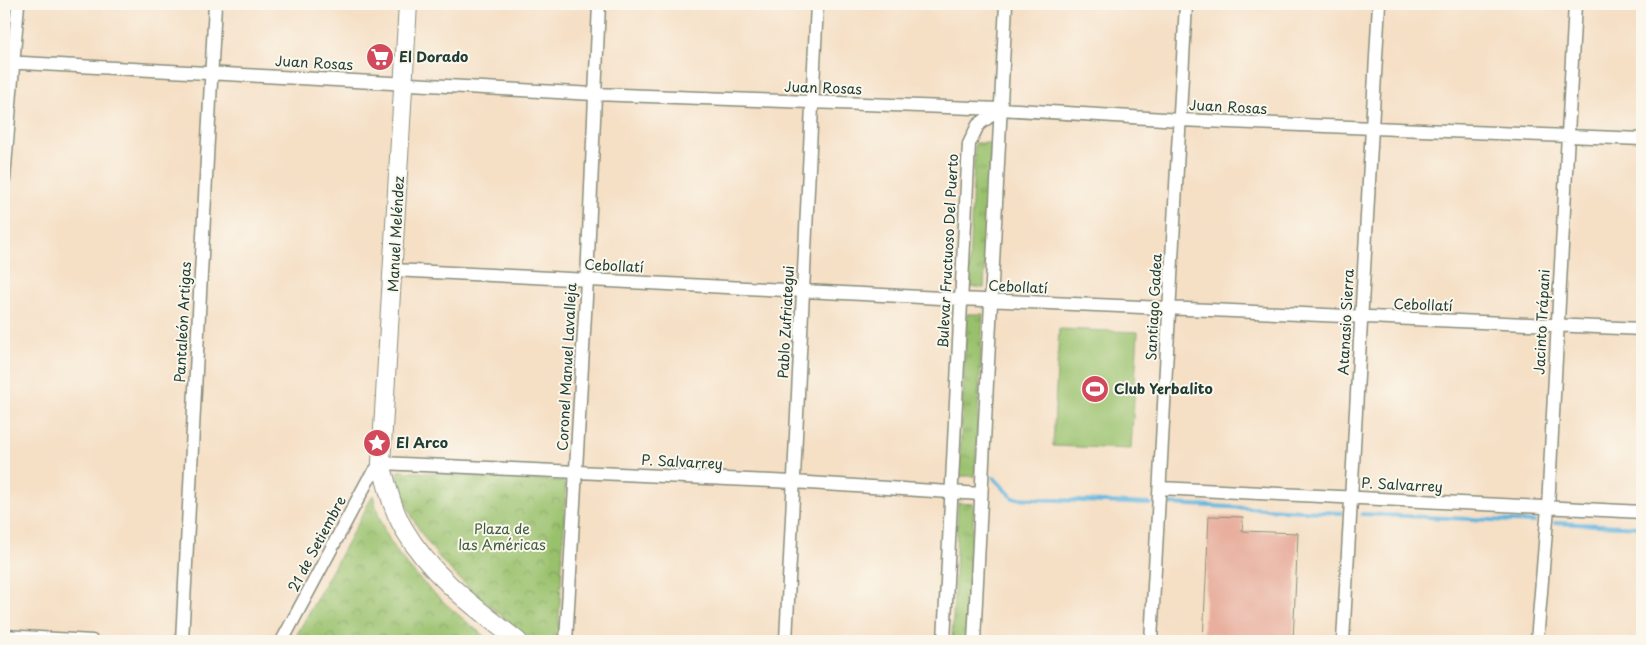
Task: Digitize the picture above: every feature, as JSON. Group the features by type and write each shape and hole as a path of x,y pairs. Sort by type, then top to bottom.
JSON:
{"street":[{"path":"4,179 9,62 18,4"},
{"name":"Pantaleón Artigas","path":"182,641 214,4"},
{"name":"Manuel Meléndez","path":"381,463 394,270 408,4"},
{"name":"Coronel Manuel Lavalleja","path":"566,641 587,280 599,4"},
{"name":"Pablo Zufriategui","path":"786,641 816,4"},
{"path":"974,641 1006,4"},
{"name":"Santiago Gadea","path":"1151,641 1186,4"},
{"name":"Atanasio Sierra","path":"1343,641 1379,4"},
{"name":"Jacinto Trápani","path":"1537,641 1548,508 1575,4"},
{"name":"Juan Rosas","path":"9,62 594,94 1000,109 1180,120 1642,140"},
{"name":"Bulevar Fructuoso Del Puerto","path":"944,641 969,144 978,125 1000,109"},
{"name":"Cebollatí","path":"394,270 1361,318 1642,329"},
{"path":"381,463 391,497 403,527 424,559 450,586 518,641"},
{"name":"P. Salvarrey","path":"381,463 793,482 981,494"},
{"name":"21 de Setiembre","path":"282,641 368,480 381,463"},
{"name":"P. Salvarrey","path":"1160,488 1642,512"},
{"path":"4,636 92,641"}],"green space":[{"path":"975,143 991,143 984,288 968,287"},
{"path":"967,314 983,314 975,476 959,476"},
{"name":"Club Yerbalito","path":"1059,329 1138,332 1131,449 1053,446"},
{"name":"Plaza de las Américas","path":"398,471 563,481 566,487 558,641 532,641 456,576 424,538 412,516 399,482"},
{"path":"373,495 384,529 393,545 416,575 490,641 294,640"},
{"path":"958,503 974,504 967,641 952,641"}],"building":[{"path":"1209,516 1243,517 1242,531 1298,533 1293,641 1203,641"}],"waterway":[{"path":"994,478 1013,498 1150,504"},
{"path":"1171,504 1341,513"},
{"path":"1362,514 1534,522"},
{"path":"1555,523 1642,527"}],"place":[{"name":"El Dorado","path":"380,57"},
{"name":"Club Yerbalito","path":"1095,389"},
{"name":"El Arco","path":"377,443"}]}
